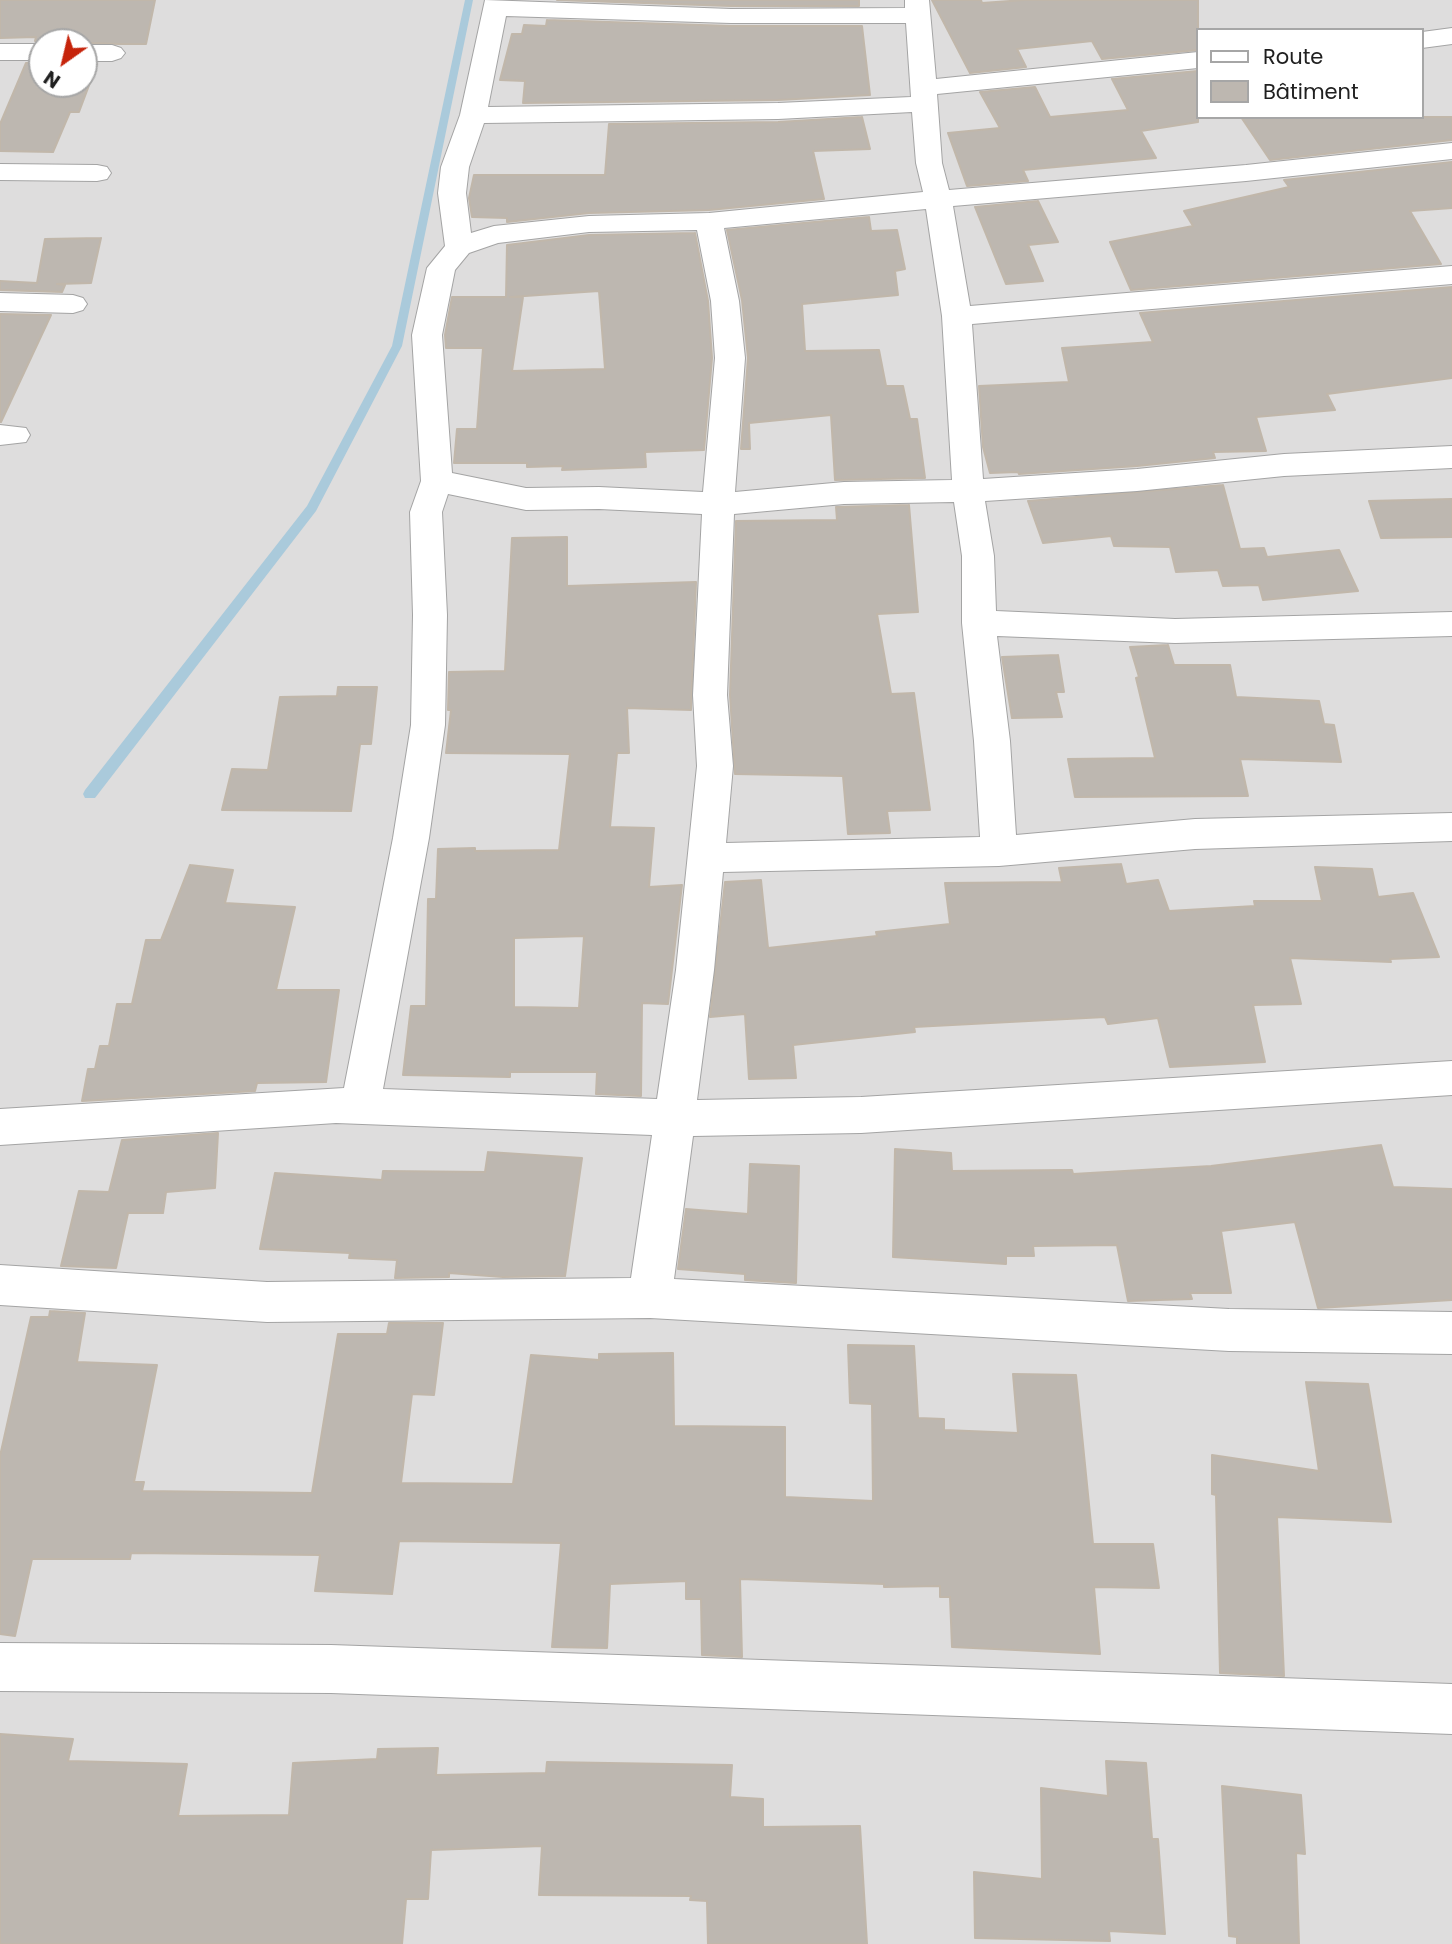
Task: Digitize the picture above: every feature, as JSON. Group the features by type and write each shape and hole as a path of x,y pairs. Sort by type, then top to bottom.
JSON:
{"street":[{"path":"459,247 452,193 455,167 473,115 496,4 732,16 919,8 929,163 938,199 957,316 968,491 978,556 979,623 992,741 999,851"},
{"path":"1424,40 1452,36"},
{"path":"0,52 28,52"},
{"path":"98,53 111,53"},
{"path":"473,115 778,111 923,96 1196,60"},
{"path":"360,1107 411,838 428,725 430,615 426,512 437,481 427,335 441,268 459,247 494,235 589,224 709,221 1233,175 1452,151"},
{"path":"0,172 97,173"},
{"path":"650,1298 708,858 715,766 710,695 718,504 730,358 726,301 709,221"},
{"path":"957,316 1452,275"},
{"path":"0,302 73,304"},
{"path":"437,481 526,499 599,498 718,504 844,493 968,491 1137,480 1284,465 1452,457"},
{"path":"979,623 1175,631 1452,624"},
{"path":"708,858 999,851 1195,834 1452,827"},
{"path":"0,1127 336,1105 675,1118 861,1115 1452,1078"},
{"path":"0,1285 267,1302 650,1298 1229,1330 1452,1333"},
{"path":"0,1667 331,1669 1452,1709"}],"shaded area":[{"path":"0,0 1452,0 1452,1944 0,1944"}],"building":[{"path":"0,0 155,0 146,44 98,43 98,28 28,28 28,37 0,38"},
{"path":"557,0 859,0 859,6 731,6"},
{"path":"932,0 981,0 982,3 1024,0 1198,0 1196,50 1102,59 1092,41 1017,49 1026,67 970,73"},
{"path":"547,20 731,26 862,26 870,95 778,100 523,103 525,81 500,80 512,34 522,34 524,25 546,26"},
{"path":"26,63 28,98 84,98 79,112 70,112 53,152 0,151 0,124"},
{"path":"1196,71 1198,122 1141,131 1156,158 1023,170 1028,181 967,186 948,133 1000,128 980,92 1035,87 1050,117 1128,110 1112,79"},
{"path":"862,117 870,149 813,151 824,199 709,210 589,213 507,222 507,218 472,217 469,198 474,175 605,175 609,124 778,122"},
{"path":"1452,117 1452,140 1270,160 1242,119"},
{"path":"1452,162 1452,208 1410,211 1441,264 1131,290 1110,242 1193,226 1184,211 1289,187 1284,180"},
{"path":"1038,201 1058,242 1028,245 1043,281 1006,284 975,207"},
{"path":"869,217 871,231 897,230 905,269 895,271 898,295 802,304 805,351 879,350 886,386 903,386 910,419 917,419 925,478 835,480 831,415 749,423 750,449 741,449 748,358 742,300 727,230"},
{"path":"695,233 708,301 712,358 704,450 645,452 646,467 562,470 563,466 527,467 527,463 454,463 457,429 477,429 483,348 446,348 445,335 452,297 506,297 507,245 589,235","holes":["599,291 605,369 512,371 523,297 510,297"]},
{"path":"101,238 91,283 57,284 65,285 62,292 0,290 0,281 37,283 45,239"},
{"path":"1452,287 1452,378 1327,394 1335,410 1256,417 1266,451 1213,452 1215,458 1137,466 1019,474 990,473 983,447 979,386 1069,382 1062,348 1153,342 1140,313"},
{"path":"0,314 51,315 1,422 0,422"},
{"path":"1223,485 1240,549 1264,548 1267,557 1339,550 1358,591 1263,600 1259,585 1223,586 1218,570 1176,572 1170,547 1114,546 1111,536 1043,543 1028,501"},
{"path":"1452,499 1452,537 1381,538 1369,501"},
{"path":"909,505 918,612 877,614 891,694 914,693 930,810 887,811 890,833 848,834 843,776 735,774 730,695 736,521 837,520 836,507"},
{"path":"567,537 567,586 696,582 691,710 627,708 629,753 617,753 610,827 654,828 649,887 682,885 668,1004 642,1003 641,1096 596,1094 597,1072 510,1072 510,1077 403,1075 411,1006 426,1006 428,899 436,899 438,849 559,850 570,754 446,753 451,710 448,710 449,672 505,671 512,538","holes":["584,936 579,1008 514,1007 514,938"]},
{"path":"1168,645 1174,665 1230,665 1236,697 1319,701 1324,724 1334,725 1341,762 1240,759 1248,796 1075,797 1068,759 1155,758 1136,678 1139,677 1130,647"},
{"path":"1058,655 1064,692 1056,692 1062,717 1012,718 1002,657"},
{"path":"338,687 377,687 371,744 360,744 351,811 222,810 232,769 268,770 280,697 337,696"},
{"path":"1121,864 1126,884 1158,880 1169,911 1255,906 1254,901 1322,901 1315,867 1372,869 1378,897 1413,893 1439,957 1390,959 1391,962 1290,958 1301,1004 1253,1005 1265,1062 1170,1067 1158,1018 1108,1024 1105,1017 914,1027 915,1032 793,1045 796,1078 749,1079 745,1014 710,1017 725,882 761,880 768,948 877,936 876,932 950,924 945,883 1062,882 1059,868"},
{"path":"190,865 233,870 225,903 295,907 276,990 339,990 326,1082 257,1083 255,1091 82,1101 88,1069 95,1069 100,1046 109,1046 117,1004 132,1004 146,940 161,940"},
{"path":"218,1133 215,1188 166,1192 163,1213 128,1213 116,1268 61,1266 79,1191 109,1192 122,1140"},
{"path":"1381,1145 1393,1187 1452,1189 1452,1300 1318,1308 1295,1222 1221,1231 1231,1293 1190,1293 1192,1299 1128,1301 1117,1245 1033,1246 1034,1256 1006,1256 1006,1264 893,1257 895,1149 951,1153 952,1171 1072,1170 1073,1174 1211,1166"},
{"path":"488,1152 582,1158 565,1276 503,1277 449,1273 449,1277 395,1278 397,1260 349,1258 350,1253 260,1249 275,1173 382,1180 383,1171 485,1172"},
{"path":"750,1164 799,1166 796,1283 745,1280 745,1274 678,1269 686,1209 748,1214"},
{"path":"50,1311 85,1313 77,1362 157,1365 134,1482 144,1482 142,1491 312,1493 338,1334 387,1334 389,1323 443,1323 434,1395 412,1394 401,1483 513,1484 531,1355 599,1360 599,1354 673,1353 674,1426 785,1427 785,1497 873,1501 872,1404 850,1403 848,1345 914,1346 918,1418 944,1419 944,1430 1018,1433 1013,1374 1076,1375 1093,1544 1153,1544 1159,1588 1094,1587 1100,1654 952,1647 950,1597 940,1597 940,1586 884,1587 884,1584 740,1579 742,1657 702,1655 701,1599 686,1599 686,1581 610,1584 607,1648 552,1647 561,1543 399,1541 392,1594 315,1591 320,1555 131,1553 130,1559 32,1559 15,1636 0,1634 0,1456 31,1317 49,1317"},
{"path":"1306,1382 1368,1384 1391,1522 1277,1517 1284,1676 1220,1673 1216,1495 1212,1494 1212,1455 1319,1471"},
{"path":"0,1734 73,1739 68,1761 187,1764 178,1816 289,1815 293,1763 377,1759 378,1749 438,1748 436,1775 546,1773 547,1762 732,1765 730,1797 763,1799 763,1827 860,1826 867,1944 708,1944 707,1901 690,1900 691,1896 539,1895 542,1846 431,1850 428,1899 406,1899 402,1944 0,1944"},
{"path":"1106,1761 1146,1763 1152,1839 1158,1839 1165,1934 1109,1931 1110,1941 975,1938 974,1872 1042,1879 1041,1788 1108,1796"},
{"path":"1222,1786 1301,1795 1305,1854 1296,1853 1299,1944 1237,1944 1237,1937 1229,1936"}],"waterway":[{"path":"90,794 312,508 397,346 469,0"}]}
